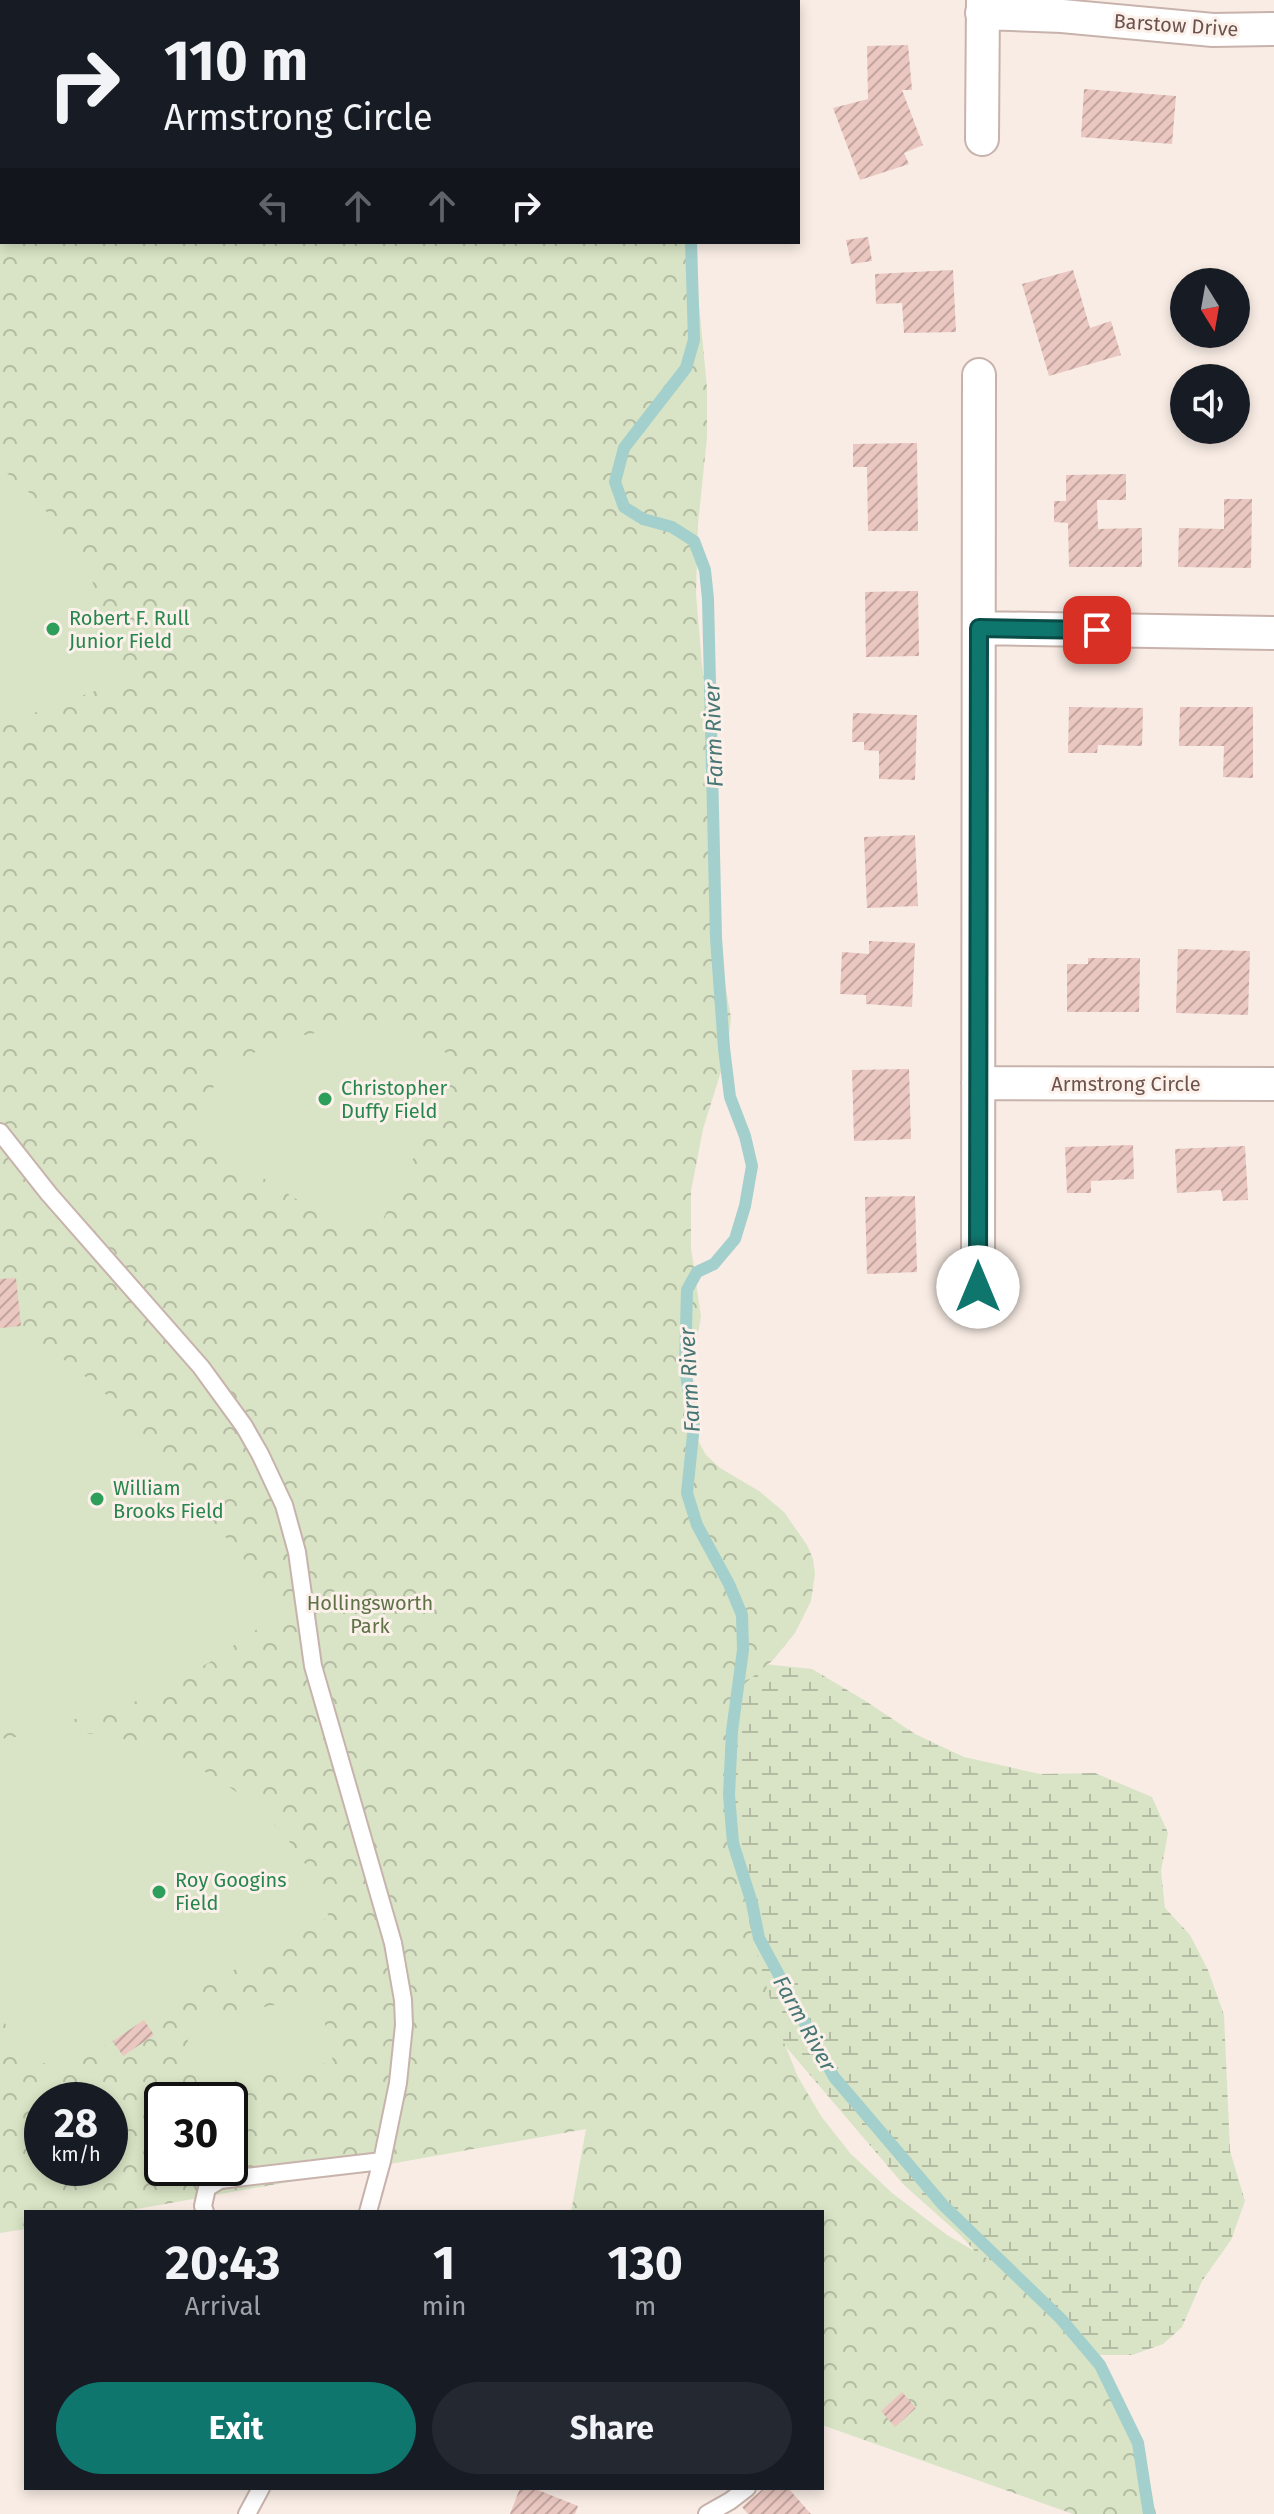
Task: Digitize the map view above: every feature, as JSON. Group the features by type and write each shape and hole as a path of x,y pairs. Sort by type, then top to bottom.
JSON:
{"street":[{"name":"Barstow Drive","path":"982,7 1213,30 1274,29"},
{"path":"982,7 982,139"},
{"path":"978,1287 979,375"},
{"path":"979,628 1274,633"},
{"name":"Armstrong Circle","path":"978,1083 1274,1084"}],"lane":[{"path":"0,1132 49,1194 201,1367 244,1426 284,1505 297,1552 313,1666 385,1911 400,1973 404,2025 402,2057 382,2161 369,2210"},
{"path":"204,2210 207,2188 220,2180 382,2161"},
{"path":"707,2514 744,2490"}],"green space":[{"name":"Hollingsworth Park","path":"0,244 693,244 707,388 707,437 698,524 696,594 717,774 714,923 731,1018 727,1052 703,1129 691,1191 691,1248 701,1317 691,1373 690,1410 695,1435 706,1455 784,1512 807,1545 815,1574 811,1601 795,1633 773,1660 738,1689 730,1705 730,1801 739,1878 756,1951 781,2035 798,2077 821,2116 850,2153 892,2193 947,2235 1029,2283 1074,2325 1111,2384 1150,2484 1156,2514 1073,2514 824,2426 824,2210 571,2210 586,2129 131,2210 24,2210 24,2229 0,2233"},
{"name":"Robert F. Rull Junior Field","path":"0,467 39,501 91,577 123,681 0,725"},
{"name":"Christopher Duffy Field","path":"346,1027 405,1032 462,1061 380,1225 342,1228 189,1131 224,1068 279,1040"},
{"name":"William Brooks Field","path":"21,1326 101,1389 286,1609 210,1662 140,1700 65,1722 0,1727 0,1328"},
{"path":"755,1663 812,1669 915,1734 964,1757 1040,1774 1095,1773 1152,1797 1168,1833 1161,1871 1165,1908 1190,1935 1208,1970 1224,2015 1230,2151 1245,2201 1231,2240 1202,2281 1182,2327 1163,2344 1132,2355 1074,2355 1040,2323 960,2235 903,2184 787,2048 761,2000 742,1946 708,1695"},
{"name":"Roy Googins Field","path":"45,1733 88,1733 124,1739 186,1761 215,1778 268,1818 290,1842 310,1873 329,1917 64,2068 22,2058 0,2013 0,1739"},
{"path":"319,1996 333,2062 229,2082 197,2082 184,2023"}],"building":[{"path":"908,45 912,90 902,90 923,145 904,153 909,164 860,180 833,108 868,99 867,46"},
{"path":"1084,89 1176,96 1172,144 1081,137"},
{"path":"868,237 872,261 851,264 846,240"},
{"path":"953,270 956,332 904,333 902,303 876,304 875,274"},
{"path":"1073,270 1090,328 1111,321 1121,355 1049,376 1022,284"},
{"path":"917,443 918,531 868,531 867,467 853,467 853,444"},
{"path":"1126,474 1126,500 1097,500 1098,529 1142,528 1142,567 1069,567 1068,523 1054,522 1054,501 1066,501 1066,475"},
{"path":"1224,499 1252,499 1251,568 1178,567 1179,528 1224,529"},
{"path":"918,591 919,656 866,657 865,592"},
{"path":"1069,707 1143,708 1142,746 1098,745 1097,753 1068,753"},
{"path":"1180,707 1253,707 1253,778 1223,777 1224,746 1179,746"},
{"path":"853,713 917,715 915,780 879,779 879,751 864,750 864,742 852,742"},
{"path":"915,835 918,906 867,908 864,837"},
{"path":"869,941 915,943 912,1007 866,1004 866,995 840,994 842,952 869,954"},
{"path":"1178,949 1250,951 1248,1015 1176,1013"},
{"path":"1088,958 1140,958 1139,1012 1067,1012 1067,964 1088,964"},
{"path":"909,1069 911,1139 854,1141 852,1070"},
{"path":"1133,1145 1134,1179 1091,1181 1091,1193 1067,1193 1065,1147"},
{"path":"1245,1146 1248,1200 1223,1201 1221,1190 1177,1193 1175,1149"},
{"path":"915,1196 917,1272 867,1274 865,1197"},
{"path":"16,1278 21,1326 0,1328 0,1279"},
{"path":"144,2020 154,2035 123,2056 113,2041"},
{"path":"902,2392 916,2408 895,2427 881,2411"},
{"path":"519,2490 538,2490 578,2506 575,2514 510,2514"},
{"path":"762,2490 790,2490 811,2514 748,2514 742,2507"}],"waterway":[{"name":"Farm River","path":"691,244 694,340 686,368 624,448 615,482 624,507 643,519 672,527 694,541 705,570 708,599 716,938 724,1048 730,1097 745,1136 752,1166 735,1239 714,1264 697,1272 687,1290 685,1368 694,1425 687,1493 697,1525 742,1615 743,1650 732,1731 729,1795 733,1843 752,1903 759,1938 834,2077 943,2205 1061,2319 1100,2365 1138,2443 1149,2514"}],"place":[{"name":"Robert F. Rull Junior Field","path":"53,629"},
{"name":"Christopher Duffy Field","path":"325,1099"},
{"name":"William Brooks Field","path":"97,1499"},
{"name":"Roy Googins Field","path":"159,1892"}],"route":[{"path":"978,1287 979,628 1097,630"}]}
